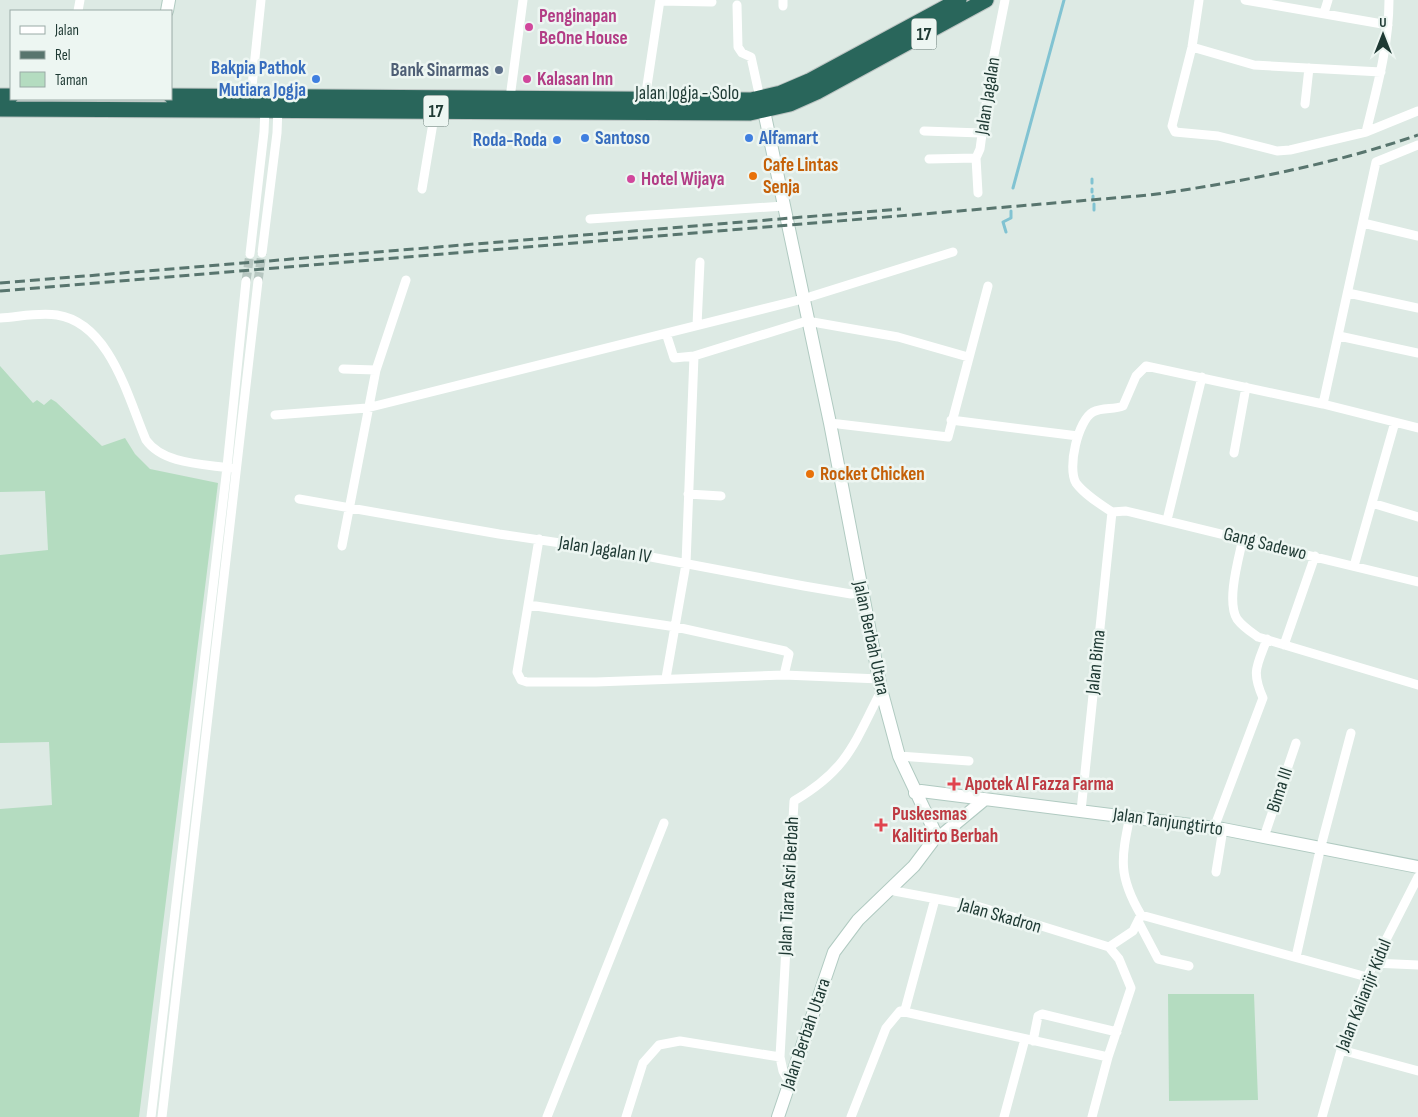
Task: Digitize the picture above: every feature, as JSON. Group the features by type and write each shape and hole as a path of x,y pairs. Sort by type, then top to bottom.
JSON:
{"highway":[{"name":"Jalan Jogja - Solo","path":"172,96 390,112 736,113 762,105 781,93 809,81 959,0"},
{"name":"Jalan Jogja - Solo","path":"0,109 510,98 645,99 762,105 790,104 817,92 986,0"}],"main road":[{"name":"Jalan Berbah Utara","path":"762,105 830,423 882,694 899,756 915,793 932,824 934,836 932,842 914,866 847,932 834,952 778,1117"},
{"name":"Jalan Tanjungtirto","path":"915,793 921,791 1130,816 1321,846 1418,867"},
{"path":"934,836 943,834 984,800"}],"street":[{"path":"250,254 267,102 261,0"},
{"path":"510,98 523,0"},
{"path":"645,99 660,0 712,2"},
{"name":"Jalan Jagalan","path":"978,193 976,158 980,149 981,133 1004,0"},
{"path":"1199,0 1192,47 1172,126 1175,132 1218,136 1277,151 1314,146 1366,132 1418,111"},
{"path":"1246,0 1279,2 1324,14 1388,25"},
{"path":"1324,14 1328,0"},
{"path":"1366,132 1381,72 1388,25 1389,0"},
{"path":"737,5 738,47 742,53 751,57 762,105"},
{"path":"1192,47 1246,63 1381,72"},
{"path":"1305,104 1308,68"},
{"path":"262,253 277,133 267,102"},
{"path":"422,189 435,111"},
{"path":"924,131 981,133"},
{"path":"1324,404 1376,162 1418,145"},
{"path":"929,160 976,158"},
{"path":"590,219 784,206"},
{"path":"1363,223 1418,236"},
{"path":"275,415 367,408 803,299 953,252"},
{"path":"697,325 700,262"},
{"path":"342,546 367,408 376,370 406,280"},
{"path":"151,1117 227,467 246,281"},
{"path":"162,1117 238,469 258,281"},
{"path":"830,423 944,438 948,435 988,286"},
{"path":"1348,293 1418,308"},
{"path":"0,318 58,315 86,327 106,348 146,440 151,447 158,453 176,459 238,469"},
{"path":"666,333 674,358 694,356 807,321 898,336 968,357"},
{"path":"1339,336 1418,354"},
{"path":"666,678 686,564 694,356"},
{"path":"1112,512 1088,496 1076,482 1072,464 1078,436 1084,420 1093,412 1123,406 1136,376 1146,366 1324,404 1418,428"},
{"path":"343,369 376,370"},
{"path":"1167,520 1202,377"},
{"path":"1234,453 1246,388"},
{"path":"951,420 1078,436"},
{"path":"1354,566 1395,422"},
{"path":"688,494 721,496"},
{"name":"Jalan Jagalan IV","path":"299,499 686,564 851,594 861,592"},
{"path":"1372,503 1418,517"},
{"name":"Gang Sadewo","path":"1112,512 1126,511 1167,520 1418,582"},
{"name":"Jalan Bima","path":"1081,811 1112,512"},
{"path":"1243,538 1233,590 1233,604 1236,618 1244,627 1258,637 1418,685"},
{"path":"539,540 517,672 522,680 527,682 596,682 784,675 880,679"},
{"path":"1284,645 1315,556"},
{"path":"529,605 676,627 785,651 789,654 789,659 784,675"},
{"path":"1216,872 1218,829 1263,698 1256,680 1256,669 1267,639"},
{"path":"199,694 211,701"},
{"name":"Jalan Tiara Asri Berbah","path":"789,1082 782,1071 780,1057 794,801 814,789 834,773 850,751 878,697 882,694"},
{"path":"1296,957 1321,846 1351,733"},
{"name":"Bima III","path":"1264,837 1296,743"},
{"path":"899,756 969,761"},
{"path":"1130,816 1122,868 1128,888 1158,960 1189,966"},
{"path":"547,1117 664,823"},
{"name":"Jalan Kalianjir Kidul","path":"1322,1117 1341,1050 1367,976 1418,877"},
{"name":"Jalan Skadron","path":"889,890 980,908 1109,947"},
{"path":"905,1010 935,899"},
{"path":"1092,1117 1108,1057 1131,988 1119,959 1109,947 1133,931 1140,918"},
{"path":"1140,918 1367,976"},
{"path":"1374,963 1418,965"},
{"path":"851,1117 886,1028 896,1014 905,1010 1108,1057"},
{"path":"1004,1117 1038,1016 1042,1014 1117,1032"},
{"path":"626,1117 643,1063 659,1045 680,1041 780,1057"},
{"path":"1341,1050 1418,1071"}],"green space":[{"path":"0,366 33,403 37,400 44,405 51,399 56,402 102,446 125,438 135,454 150,469 218,483 139,1117 0,1117 0,809 52,805 49,742 0,743 0,555 48,550 45,491 0,492"},
{"path":"1168,994 1254,994 1258,1100 1169,1101"}],"waterway":[{"path":"1013,188 1064,0"},
{"path":"1094,204 1094,210"},
{"path":"1006,232 1003,222 1011,218 1011,211"}],"tunnel":[{"path":"258,281 262,253"},
{"path":"246,281 250,254"}],"railway":[{"path":"0,291 1150,195 1319,164 1418,135"},
{"path":"0,283 901,209"}],"place":[{"name":"Penginapan BeOne House","path":"529,27"},
{"name":"Bank Sinarmas","path":"499,70"},
{"name":"Bakpia Pathok Mutiara Jogja","path":"316,79"},
{"name":"Kalasan Inn","path":"527,79"},
{"name":"Santoso","path":"585,138"},
{"name":"Alfamart","path":"749,138"},
{"name":"Roda-Roda","path":"557,140"},
{"name":"Cafe Lintas Senja","path":"753,176"},
{"name":"Hotel Wijaya","path":"631,179"},
{"name":"Rocket Chicken","path":"810,474"},
{"name":"Apotek Al Fazza Farma","path":"954,784"},
{"name":"Puskesmas Kalitirto Berbah","path":"881,825"}]}
